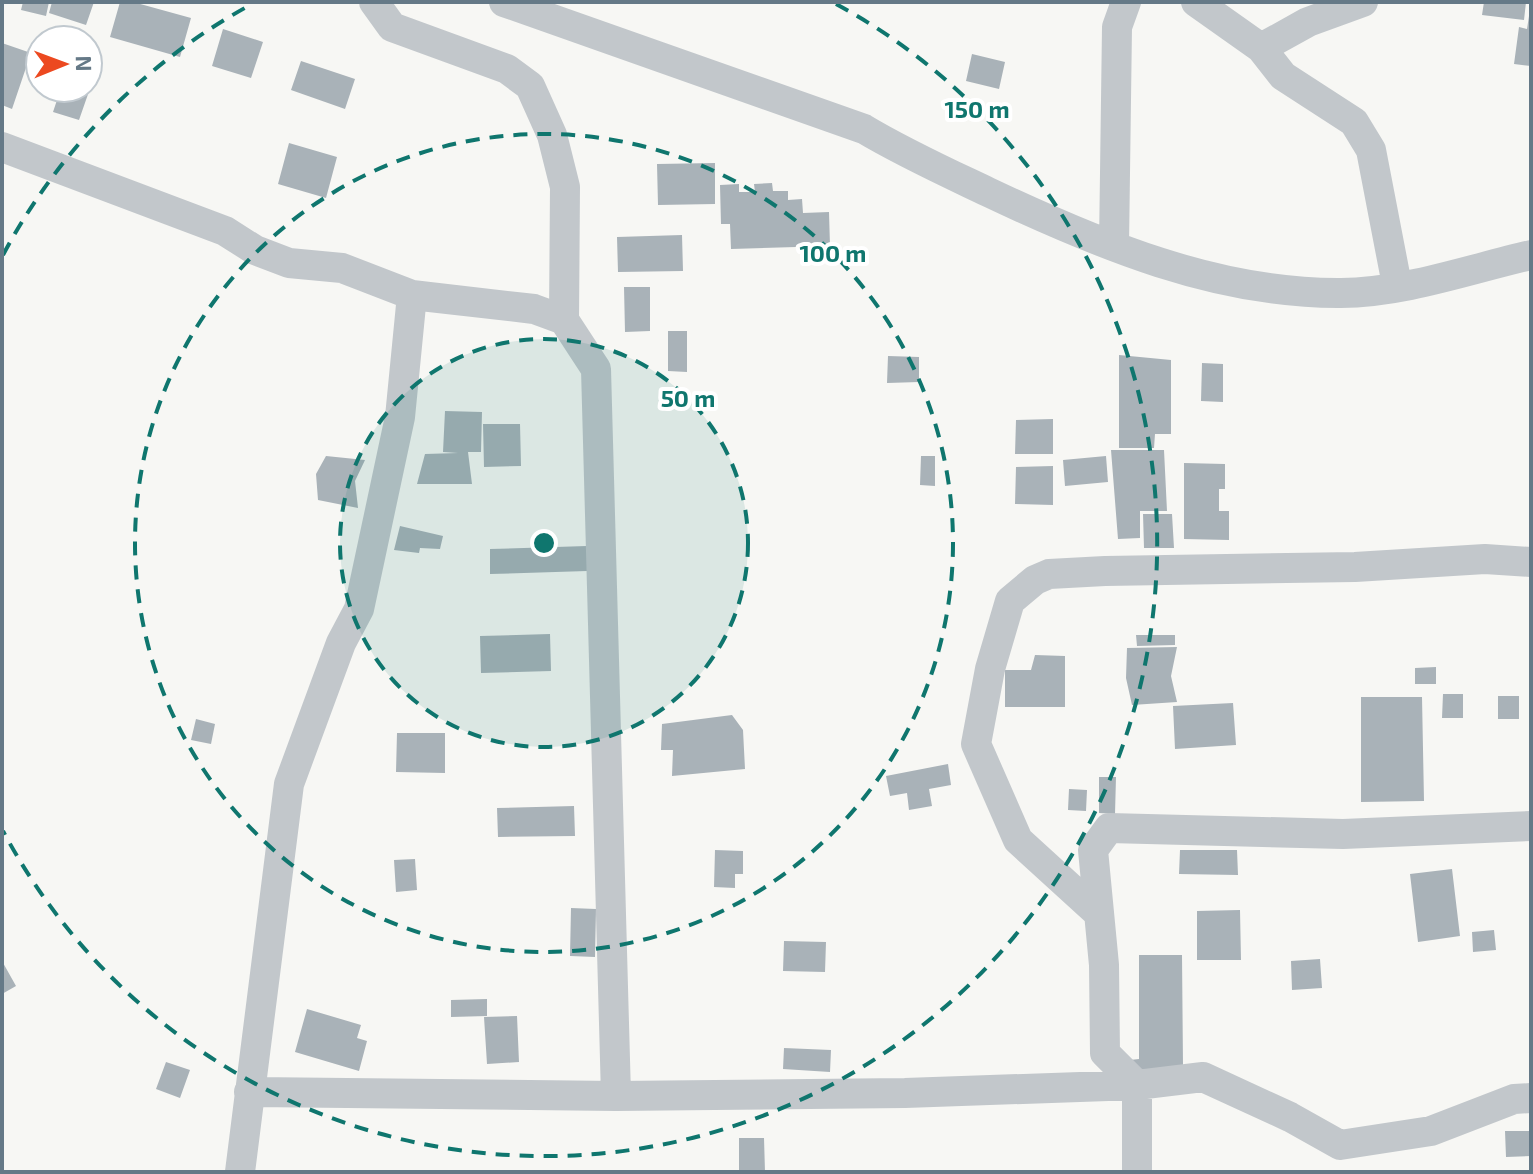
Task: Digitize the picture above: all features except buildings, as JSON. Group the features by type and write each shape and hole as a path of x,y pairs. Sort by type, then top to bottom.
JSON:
{"street":[{"path":"374,2 392,27 507,69 530,86 552,135 565,187 564,320 596,369 616,1096"},
{"path":"504,2 864,129 898,150 1032,213 1171,267 1248,284 1342,293 1397,285 1531,255"},
{"path":"1114,246 1117,27 1126,2"},
{"path":"1196,2 1261,48 1283,76 1354,122 1371,150 1397,285"},
{"path":"1261,48 1308,22 1363,2"},
{"path":"2,147 225,231 255,250 289,263 342,268 412,295 534,309 564,320"},
{"path":"240,1172 289,784 341,643 359,609 400,417 412,295"},
{"path":"1098,913 1018,840 976,744 990,669 1010,601 1035,580 1049,574 1105,571 1355,567 1485,559 1531,562"},
{"path":"1137,1172 1137,1085 1105,1053 1104,965 1093,850 1109,828 1343,834 1531,826"},
{"path":"249,1092 616,1096 905,1093 1137,1085 1203,1077 1290,1117 1340,1145 1431,1131 1514,1099 1531,1098"}]}
